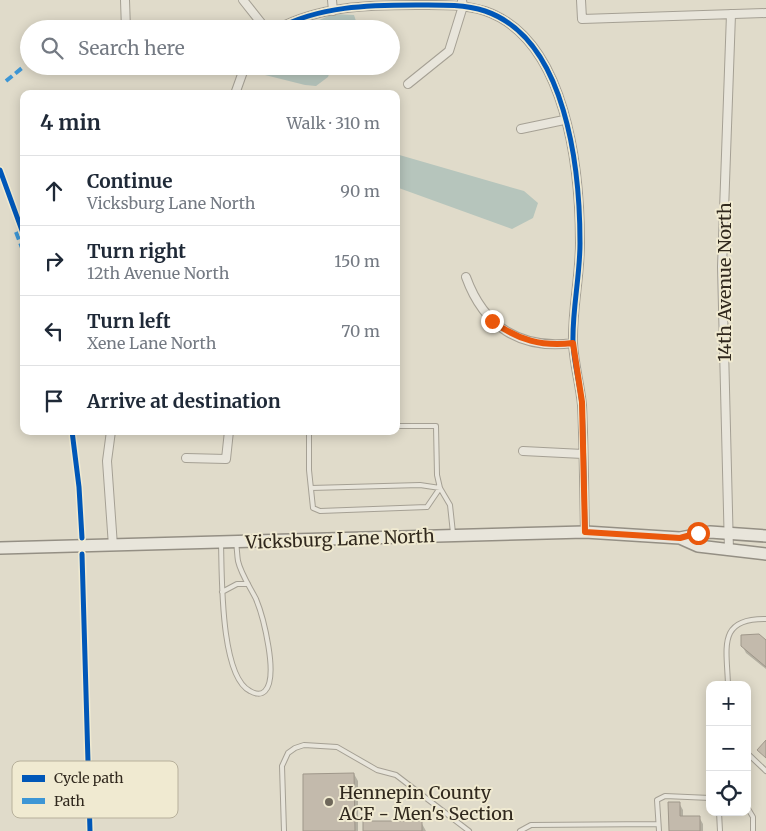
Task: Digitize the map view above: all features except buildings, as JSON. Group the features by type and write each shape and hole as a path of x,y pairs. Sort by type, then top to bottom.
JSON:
{"main road":[{"name":"Vicksburg Lane North","path":"0,548 585,532 680,538 702,533 766,536"},
{"name":"Vicksburg Lane North","path":"680,538 698,546 766,554"}],"street":[{"path":"125,0 126,20"},
{"path":"243,0 259,20"},
{"path":"332,0 333,11"},
{"path":"581,0 582,19 766,13"},
{"path":"408,84 449,51 462,3"},
{"path":"296,20 304,16 373,6 462,3 501,19 529,41 548,71 564,120 574,168 579,206 580,245 573,343 582,402 585,532"},
{"name":"14th Avenue North","path":"729,551 722,267 731,14"},
{"path":"236,90 242,75"},
{"path":"520,129 564,120"},
{"path":"466,277 481,308 507,332 522,340 539,344 573,343"},
{"path":"110,435 107,461 113,546"},
{"path":"186,458 226,459 229,435"},
{"path":"523,451 583,454"}],"lane":[{"path":"400,426 436,426 437,475 440,488 450,505 454,536"},
{"path":"309,435 313,508 320,511 427,507 440,488"},
{"path":"311,488 420,485 440,488"},
{"path":"221,543 222,592 227,639 239,680 245,689 254,693 262,693 269,684 271,674 268,647 256,601 238,562 236,542"},
{"path":"222,592 237,584 248,584"},
{"path":"728,681 727,638 730,630 738,623 749,619 766,619"},
{"path":"284,831 282,766 288,753 304,745 337,748 369,766 396,775 469,831"},
{"path":"751,757 766,770"},
{"path":"659,831 657,800 665,796 706,798"},
{"path":"751,814 753,817 753,831"},
{"path":"719,816 720,831"},
{"path":"520,831 531,825 658,824"}],"shaded area":[{"path":"333,14 354,15 356,20 319,20"},
{"path":"265,75 329,75 316,86"},
{"path":"400,155 524,191 538,203 533,218 512,229 400,188"}],"marked path":[{"path":"6,81 20,70"},
{"path":"16,232 20,242"}],"cycle path":[{"path":"296,20 345,8 442,5 477,9 485,11 513,26 534,49 551,77 563,110 572,145 577,180 580,243 573,343 582,405 585,532"},
{"path":"0,170 20,225"},
{"path":"72,435 79,487 82,538"},
{"path":"82,554 88,761"},
{"path":"90,818 90,831"}],"place":[{"name":"Hennepin County ACF - Men's Section","path":"329,802"}],"route":[{"path":"492,321 522,340 556,345 573,343 582,402 585,532 680,538 698,533"}]}
